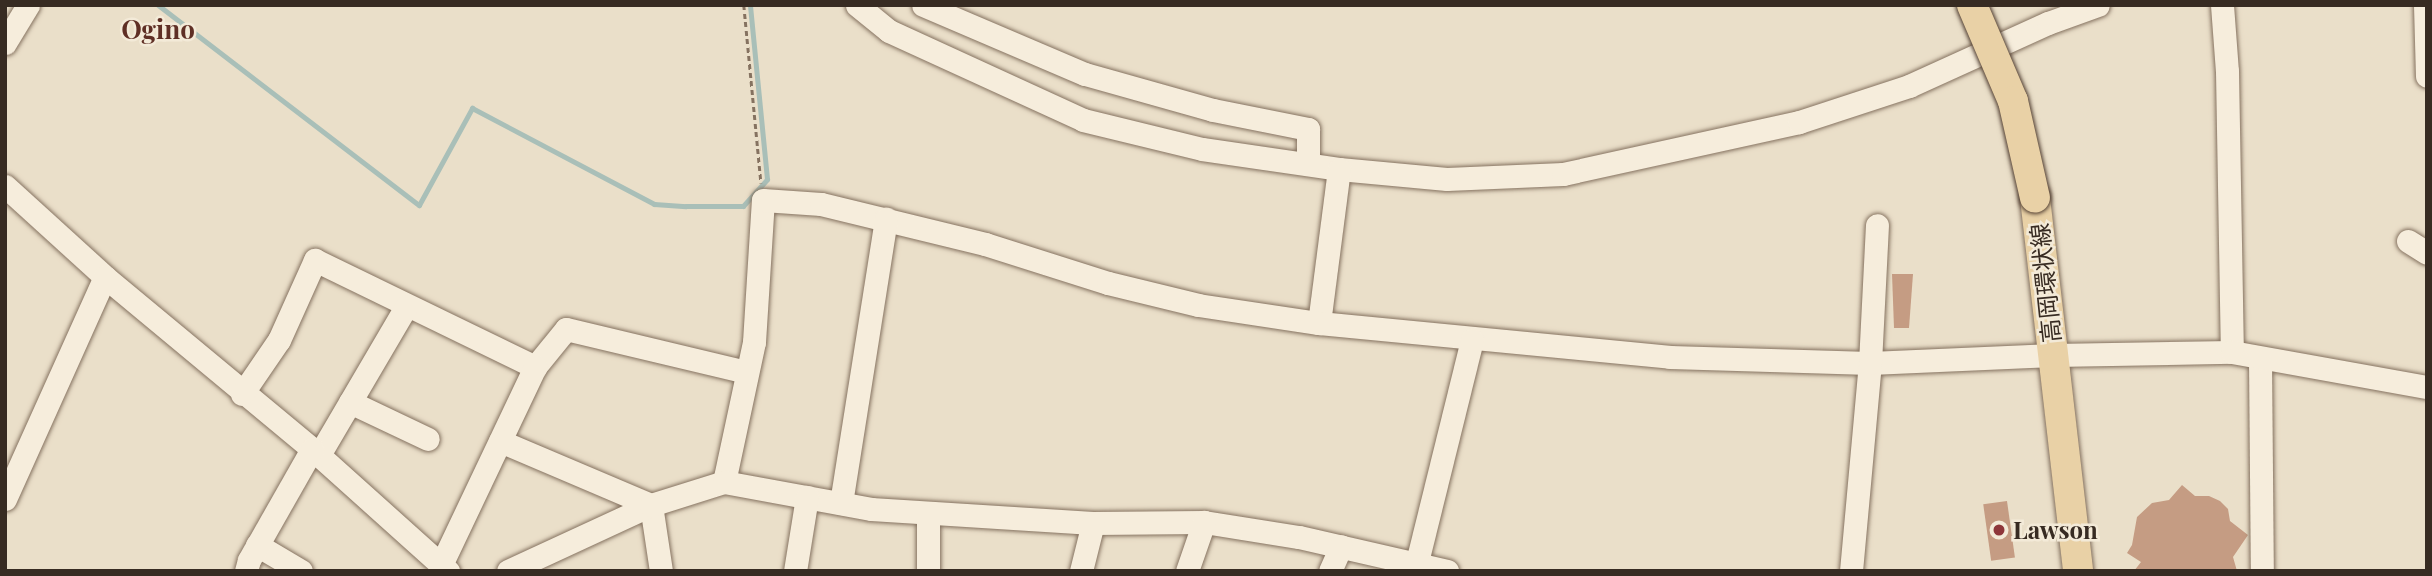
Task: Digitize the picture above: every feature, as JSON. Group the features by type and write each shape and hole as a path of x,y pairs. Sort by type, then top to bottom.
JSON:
{"main road":[{"name":"高岡環状線","path":"1972,5 2013,101 2035,198 2078,571"}],"street":[{"path":"5,43 28,5"},
{"path":"857,5 889,31 1083,120 1202,149 1339,169 1447,178 1563,174 1799,122 1909,86 2048,23 2098,5"},
{"path":"923,5 1085,74 1213,110 1308,129 1308,164"},
{"path":"2222,5 2227,71 2232,352"},
{"path":"2426,8 2426,68"},
{"path":"1318,323 1339,169"},
{"path":"5,186 105,276 242,394 315,452 445,567 535,367 566,328 747,372"},
{"path":"724,482 754,342 763,200 821,204 886,219 1198,305 1318,323 1472,340 1670,357 1870,363 2053,355 2232,352 2427,387"},
{"path":"841,503 886,219"},
{"path":"1851,571 1870,363 1877,225"},
{"path":"242,394 279,340 315,260 406,307 535,367"},
{"path":"5,499 105,276"},
{"path":"246,571 257,545 350,402 406,307"},
{"path":"1417,562 1472,340"},
{"path":"2260,359 2262,571"},
{"path":"350,402 428,439"},
{"path":"500,441 651,505"},
{"path":"508,571 651,505 724,482 841,503 928,513 1093,523 1205,522 1341,546 1445,570"},
{"path":"795,571 807,497"},
{"path":"651,505 661,571"},
{"path":"928,513 928,571"},
{"path":"1187,571 1205,522"},
{"path":"1081,571 1093,523"},
{"path":"257,545 301,571"},
{"path":"1330,571 1341,546"}],"path":[{"path":"744,5 763,200"}],"building":[{"path":"1892,274 1913,274 1909,328 1894,328"},
{"path":"2182,485 2195,496 2209,496 2220,501 2228,509 2230,521 2248,535 2233,557 2237,571 2134,571 2141,562 2127,553 2132,545 2137,517 2152,503 2169,500"},
{"name":"Lawson","path":"2007,501 2015,557 1991,561 1983,504"}],"waterway":[{"path":"158,5 419,205 472,108 654,204 686,206 743,206 767,179 750,5"}],"place":[{"name":"Lawson","path":"1999,530"}],"district":[{"name":"Ogino","path":"158,29"}]}
